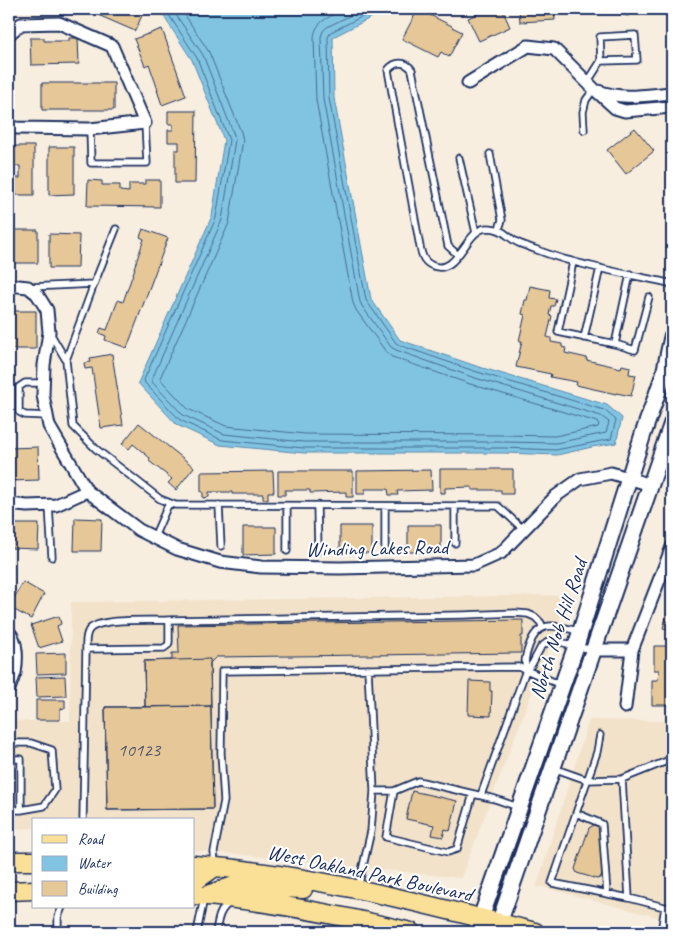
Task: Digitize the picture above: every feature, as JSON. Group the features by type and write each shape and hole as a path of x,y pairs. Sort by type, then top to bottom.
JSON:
{"main road":[{"name":"North Nob Hill Road","path":"479,926 581,631 629,477 664,374 672,337"},
{"name":"North Nob Hill Road","path":"498,928 672,423"},
{"path":"9,861 32,861"},
{"name":"West Oakland Park Boulevard","path":"195,865 265,873 358,889 395,897 479,926 535,932"},
{"path":"195,879 198,879 215,867"},
{"path":"199,895 234,886 314,889 327,883"},
{"path":"9,891 32,890"},
{"path":"199,895 332,914 411,932"}],"street":[{"path":"9,34 21,24 59,23 112,46 145,123 90,129 9,127"},
{"path":"468,83 528,46 554,48 614,108 625,112 672,107"},
{"path":"590,86 623,97 669,93"},
{"path":"632,96 634,111"},
{"path":"9,285 28,287"},
{"name":"Winding Lakes Road","path":"28,287 37,294 47,310 50,332 44,365 43,394 49,426 87,491 139,530 177,549 220,562 260,567 340,568 474,565 501,554 556,496 580,479 611,473 651,485"},
{"path":"9,504 26,506 56,505 87,491"},
{"path":"625,707 632,650 672,547"},
{"path":"9,632 15,642 16,657 15,673 9,689"},
{"path":"593,650 632,650"}],"lane":[{"path":"584,130 586,100 601,62 600,37 636,35 637,60 601,62"},
{"path":"458,256 448,246 412,70 409,66 402,63 393,64 388,70 422,258 428,264 441,267 454,261 458,256 476,233 485,228 499,229 516,242 573,262 669,283 672,286"},
{"path":"90,129 91,163 147,163 145,123"},
{"path":"490,154 502,220 499,229"},
{"path":"459,158 476,233"},
{"path":"66,360 116,229"},
{"path":"573,262 558,332 635,350 649,297"},
{"path":"584,338 600,268"},
{"path":"615,344 630,274"},
{"path":"28,287 94,284"},
{"path":"50,332 66,360 73,426 96,449 160,499 169,503 175,505 219,506 498,506 524,530"},
{"path":"43,383 25,383 19,387 19,412 25,415 47,416"},
{"path":"154,537 169,503"},
{"path":"49,505 52,557"},
{"path":"219,506 221,546"},
{"path":"287,506 287,551"},
{"path":"318,506 318,551"},
{"path":"385,506 385,549"},
{"path":"455,506 455,544"},
{"path":"83,818 86,638 89,630 97,624 110,621 516,613 535,617 541,623 542,628"},
{"path":"86,649 164,648 169,642 169,620"},
{"path":"526,670 524,660 532,637 537,631 550,626 581,631"},
{"path":"481,795 526,670 532,664 541,647 549,641 556,641 593,650"},
{"path":"215,867 214,852 224,801 221,754 222,671 520,667 563,685"},
{"path":"358,889 371,831 374,791 368,669"},
{"path":"600,736 597,752 552,883 629,898 672,909"},
{"path":"9,743 31,743 52,750 55,790 44,806 9,810"},
{"path":"9,759 21,759 20,810"},
{"path":"553,768 587,780 622,779 672,759"},
{"path":"622,779 629,898"},
{"path":"374,791 394,791 418,781 481,795 520,808"},
{"path":"394,791 386,837 448,852 457,849 473,794"},
{"path":"576,813 602,824 607,894"},
{"path":"197,932 199,895"},
{"path":"216,932 220,913 226,905 236,899"},
{"path":"58,932 58,918 62,908"},
{"path":"661,932 665,908"}],"shaded area":[{"path":"569,595 461,878 195,851 195,818 32,818 32,828 9,829 9,721 70,721 71,602"},
{"path":"589,720 672,721 672,921 542,887 536,888"}],"water":[{"path":"159,9 388,9 333,37 334,98 371,299 400,340 476,366 607,405 622,418 616,443 557,455 504,453 304,453 220,445 177,425 138,383 212,216 224,140 192,60"}],"building":[{"path":"100,9 145,9 135,31 98,15"},
{"path":"418,9 462,32 449,57 441,52 438,57 402,39"},
{"path":"480,9 502,9 510,27 479,41 468,18 481,12"},
{"path":"519,9 554,9 555,20 520,22"},
{"path":"600,9 630,9 628,16"},
{"path":"162,29 186,96 162,105 149,64 145,66 134,39"},
{"path":"30,38 44,38 44,41 69,41 69,38 78,38 79,64 31,65"},
{"path":"42,83 114,83 114,110 42,110"},
{"path":"168,111 196,111 195,183 175,183 175,150 179,150 179,142 168,142 168,130 173,130 173,124 168,124"},
{"path":"635,128 654,151 626,174 607,150"},
{"path":"9,146 34,146 34,195 9,195 9,178 20,178 20,166 14,166 14,153 9,153"},
{"path":"49,147 74,147 74,194 49,195"},
{"path":"88,180 102,181 102,185 120,185 120,191 129,192 129,184 145,184 145,180 160,180 160,207 87,206"},
{"path":"143,229 168,238 127,348 105,340 106,336 99,333 101,328 107,330 118,300 123,302 144,239 140,237"},
{"path":"9,230 38,230 38,263 9,263"},
{"path":"49,234 79,235 78,268 49,268"},
{"path":"530,286 550,290 549,298 556,299 554,306 551,306 549,315 552,316 547,337 551,338 551,342 562,344 562,347 566,348 565,353 587,358 586,360 621,368 622,365 630,367 629,374 636,375 631,396 576,385 577,382 550,377 551,374 516,367 525,315 522,314"},
{"path":"10,311 36,311 36,349 10,349"},
{"path":"112,354 123,425 101,428 92,368 85,369 84,363 91,362 90,358"},
{"path":"139,423 194,467 176,490 168,483 172,479 149,461 150,458 133,444 129,449 122,444"},
{"path":"38,447 39,480 11,481 10,448"},
{"path":"440,469 513,469 513,494 501,494 501,490 472,490 472,487 445,488 445,493 440,493"},
{"path":"431,470 432,490 397,491 398,495 389,495 388,489 365,489 365,494 357,494 357,471"},
{"path":"273,471 274,492 268,492 268,499 263,499 263,494 232,494 232,492 209,492 209,497 203,498 203,492 201,492 201,472"},
{"path":"278,471 353,471 353,497 346,497 346,492 310,493 310,490 285,490 285,495 278,495"},
{"path":"75,518 102,519 101,551 74,551"},
{"path":"12,524 39,524 38,549 11,548"},
{"path":"408,525 441,525 441,552 408,552"},
{"path":"340,526 372,526 372,553 340,553"},
{"path":"243,527 276,527 276,554 243,555"},
{"path":"23,582 44,594 31,619 9,607"},
{"path":"672,597 672,631 663,628"},
{"path":"59,616 61,624 57,626 62,641 39,648 31,625"},
{"path":"523,620 521,653 216,657 210,663 213,809 107,810 105,707 145,707 144,661 172,660 172,653 179,653 178,625"},
{"path":"654,646 672,646 672,705 652,705 652,680 658,680 659,670 654,670"},
{"path":"66,653 66,673 37,674 36,654"},
{"path":"210,659 211,706 145,707 144,661"},
{"path":"65,676 66,696 37,697 36,677"},
{"path":"469,681 490,682 490,691 492,691 491,716 468,715"},
{"path":"36,700 65,700 65,708 60,709 60,720 36,720"},
{"path":"211,706 213,809 107,810 105,707"},
{"path":"412,791 457,801 450,831 445,829 443,837 432,835 434,825 406,819"},
{"path":"594,825 599,827 601,831 602,874 597,879 577,873 575,869 589,828"}]}
